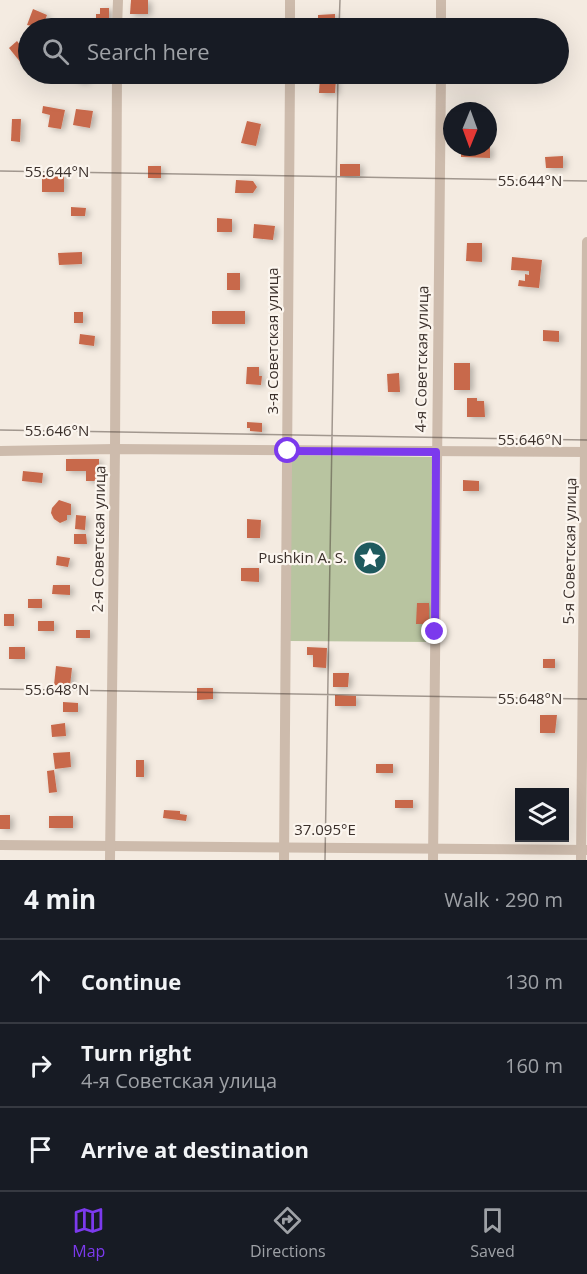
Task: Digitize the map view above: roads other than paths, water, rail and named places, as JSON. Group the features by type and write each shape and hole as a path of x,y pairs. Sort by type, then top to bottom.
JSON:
{"street":[{"path":"117,18 118,0"},
{"path":"290,0 290,18"},
{"path":"441,0 441,18"},
{"name":"2-я Советская улица","path":"111,860 117,84"},
{"name":"3-я Советская улица","path":"284,854 290,84"},
{"name":"4-я Советская улица","path":"433,854 441,84"},
{"name":"5-я Советская улица","path":"583,853 587,242"},
{"path":"0,451 115,449 587,452"},
{"path":"0,845 110,845 284,854 583,853"}],"place":[{"name":"Pushkin A. S.","path":"370,558"}]}
